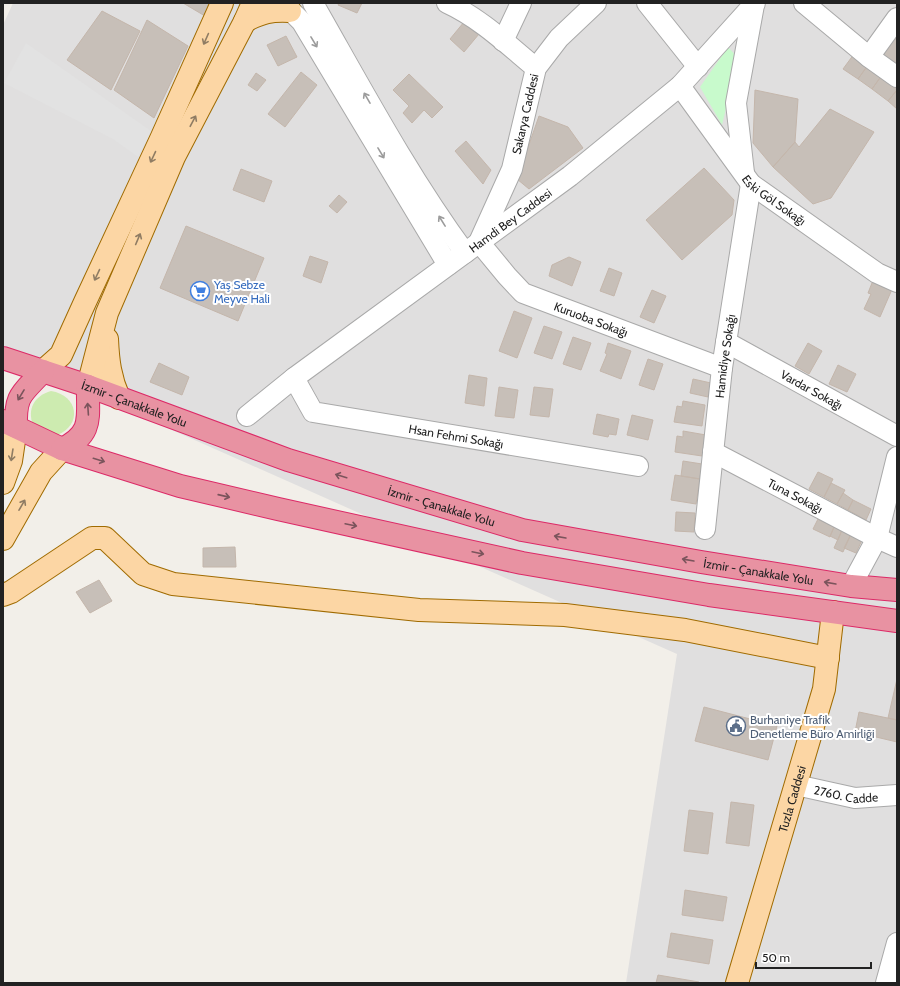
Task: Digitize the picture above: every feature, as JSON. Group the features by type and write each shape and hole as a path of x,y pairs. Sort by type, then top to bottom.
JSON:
{"highway":[{"name":"İzmir - Çanakkale Yolu","path":"3,358 88,386 288,460 522,530 701,562 851,586 897,590"},
{"path":"43,371 24,390 18,400 16,412 10,424 62,449 180,486 522,563 709,595 897,621"},
{"path":"62,449 72,444 81,436 86,426 89,415 88,386"}],"main road":[{"path":"43,371 61,355 161,140 222,3"},
{"path":"88,386 106,313 174,157 249,12 261,13 287,7"},
{"path":"106,313 109,368 113,386 119,398"},
{"path":"3,483 12,461 10,424"},
{"path":"3,539 41,472 62,449"},
{"path":"6,593 92,538 105,538 143,574 173,584 419,610 565,615 685,630 828,658"},
{"name":"Tuzla Caddesi","path":"737,983 824,689 833,612"}],"street":[{"name":"Kuruoba Sokağı","path":"313,3 392,142 445,226 507,276 523,293 722,368"},
{"path":"446,3 462,10 536,68"},
{"path":"503,41 521,3"},
{"name":"Sakarya Caddesi","path":"472,248 512,169 536,68 559,38 596,3"},
{"path":"647,3 698,67"},
{"path":"804,3 869,57 897,77"},
{"name":"Hamdi Bey Caddesi","path":"248,416 294,378 570,176 680,86 754,4"},
{"name":"Hamidiye Sokağı","path":"704,530 722,368 748,179 736,103 754,4"},
{"path":"287,7 302,22 448,265"},
{"path":"869,57 897,18"},
{"name":"Eski Göl Sokağı","path":"680,86 748,179 877,273 897,282"},
{"name":"Vardar Sokağı","path":"726,342 897,436"},
{"name":"Hsan Fehmi Sokağı","path":"294,378 313,412 638,466"},
{"name":"Tuna Sokağı","path":"713,452 897,547"},
{"path":"851,586 877,538 897,457"},
{"name":"2760. Cadde","path":"796,785 855,798 897,795"},
{"path":"886,983 897,944"}],"shaded area":[{"path":"13,3 897,3 897,983 626,983 677,654 3,355 3,25"},
{"path":"26,43 151,131 138,157 113,139 4,83"}],"green space":[{"path":"728,47 738,58 722,125 700,87"},
{"path":"51,391 67,398 72,404 74,411 74,418 71,424 57,435 33,425 31,419 33,404 40,396"}],"building":[{"path":"183,3 211,3 205,16"},
{"path":"339,3 362,3 357,13 338,5"},
{"path":"102,11 140,31 111,90 67,60"},
{"path":"147,20 188,46 154,118 114,90"},
{"path":"464,22 479,34 464,52 450,39"},
{"path":"890,35 897,40 897,62 895,65 878,53"},
{"path":"286,36 297,57 278,66 267,45"},
{"path":"854,54 868,65 858,79 843,69"},
{"path":"868,65 882,75 872,89 858,79"},
{"path":"301,72 317,85 285,127 268,114"},
{"path":"256,73 266,80 257,91 248,85"},
{"path":"409,74 443,107 432,118 424,110 412,123 403,113 409,106 393,90"},
{"path":"882,75 897,87 897,90 888,101 872,89"},
{"path":"755,90 798,99 795,142 773,167 753,143"},
{"path":"897,90 897,109 888,101"},
{"path":"830,109 874,132 831,198 813,204 773,167 795,142 799,147"},
{"path":"539,116 568,127 583,148 529,189 517,179"},
{"path":"466,141 491,170 483,184 455,151"},
{"path":"704,168 734,200 732,215 682,260 646,220"},
{"path":"241,169 272,181 264,202 233,190"},
{"path":"339,195 347,202 337,213 329,206"},
{"path":"186,226 264,258 238,321 160,288"},
{"path":"310,256 328,262 321,283 303,276"},
{"path":"569,257 581,262 572,286 549,276 552,265"},
{"path":"609,268 622,273 614,296 600,291"},
{"path":"874,278 893,287 880,317 864,309 871,294 868,293"},
{"path":"652,290 666,296 654,323 640,317"},
{"path":"514,311 532,318 517,358 499,351"},
{"path":"544,326 562,332 552,359 534,353"},
{"path":"573,337 591,343 581,370 563,364"},
{"path":"608,343 631,351 621,379 600,371 607,354 605,353"},
{"path":"808,343 822,351 809,374 795,366"},
{"path":"648,359 663,364 654,390 639,385"},
{"path":"159,363 189,377 182,395 150,382"},
{"path":"838,365 856,374 847,392 829,384"},
{"path":"469,375 487,378 484,406 465,403"},
{"path":"693,379 711,383 708,397 690,393"},
{"path":"499,387 518,390 514,418 495,416"},
{"path":"534,387 553,389 549,417 530,415"},
{"path":"683,401 705,405 702,426 674,422 677,406 682,407"},
{"path":"597,414 619,419 616,435 609,434 608,437 593,434"},
{"path":"632,415 653,420 648,440 627,435"},
{"path":"683,431 706,435 702,456 675,452 677,436 683,437"},
{"path":"683,461 702,464 700,479 681,476"},
{"path":"818,472 833,479 824,497 809,489"},
{"path":"675,475 700,479 696,504 671,500"},
{"path":"831,483 845,490 837,504 824,497"},
{"path":"843,493 853,500 848,510 837,504"},
{"path":"853,500 871,509 866,520 848,510"},
{"path":"676,512 695,513 694,532 675,531"},
{"path":"818,519 834,527 830,537 813,529"},
{"path":"834,527 842,530 838,540 830,536"},
{"path":"842,530 851,534 843,552 834,548"},
{"path":"851,534 862,540 856,553 844,548"},
{"path":"235,547 236,567 203,567 203,548"},
{"path":"99,580 112,601 90,613 76,592"},
{"path":"897,679 897,720 888,718"},
{"path":"704,707 777,726 768,760 695,741"},
{"path":"859,712 897,720 897,742 855,732"},
{"path":"731,802 754,805 749,846 726,843"},
{"path":"689,810 713,813 708,854 684,851"},
{"path":"685,890 727,897 723,921 682,915"},
{"path":"671,933 713,940 709,964 667,957"},
{"path":"658,975 699,982 699,983 656,983"}],"place":[{"name":"Yaş Sebze Meyve Hali","path":"200,291"},
{"name":"Burhaniye Trafik Denetleme Büro Amirliği","path":"736,726"}]}
